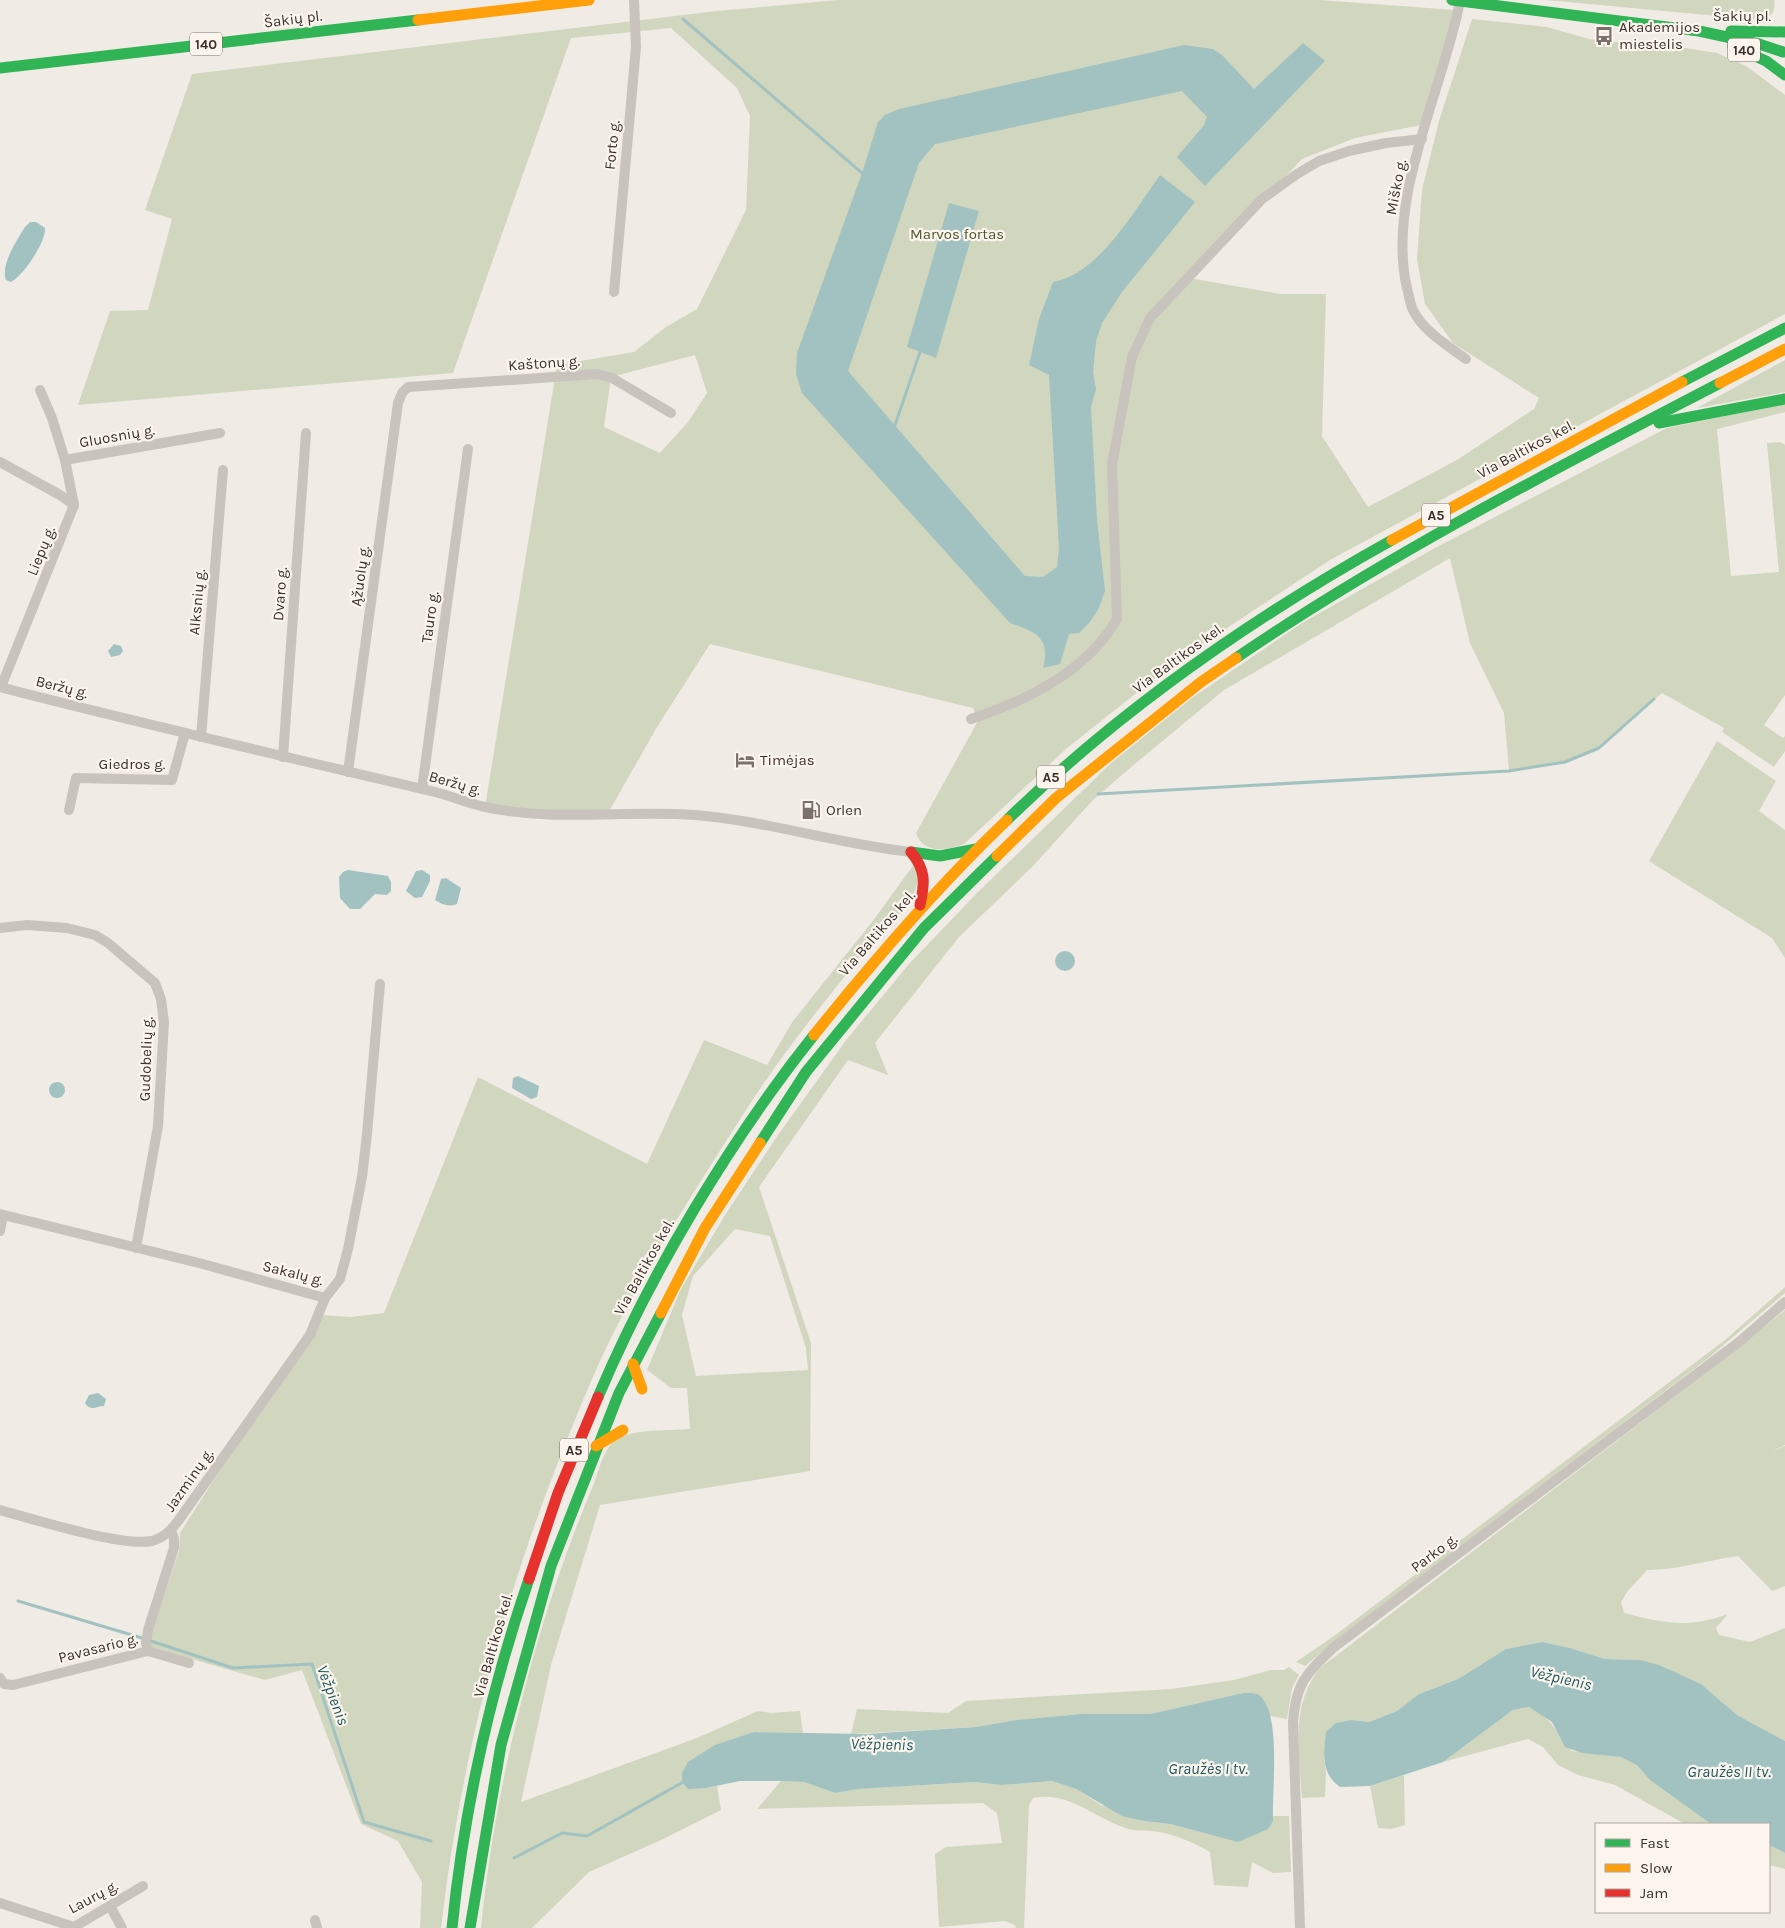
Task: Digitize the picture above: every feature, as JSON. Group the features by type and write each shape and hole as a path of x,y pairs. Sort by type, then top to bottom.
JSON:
{"main road":[{"name":"Šakių pl.","path":"0,68 589,0"},
{"name":"Šakių pl.","path":"1456,1 1699,31 1764,45 1784,54"},
{"name":"Šakių pl.","path":"1699,31 1785,32"},
{"name":"140","path":"1699,31 1754,55 1785,75"},
{"path":"1784,54 1785,36"},
{"name":"Via Baltikos kel.","path":"452,1928 470,1806 494,1695 509,1640 548,1518 593,1404 616,1352 673,1243 758,1108 845,992 920,906 976,849 1058,771 1195,663 1265,614 1339,569 1501,479 1785,328"},
{"name":"A5","path":"470,1928 476,1875 491,1794 525,1652 565,1526 596,1446 664,1297 701,1232 757,1144 809,1070 875,984 996,854 1050,804 1137,729 1196,685 1280,627 1422,543 1785,349"},
{"path":"1635,428 1785,399"},
{"path":"911,852 940,856 976,849"},
{"path":"911,852 923,866 926,875 920,906"},
{"path":"633,1364 642,1389"},
{"path":"596,1446 623,1430"}],"street":[{"name":"Forto g.","path":"614,292 636,47 634,0"},
{"name":"Miško g.","path":"1456,1 1405,216 1404,272 1413,310 1432,334 1466,359"},
{"path":"971,719 1014,704 1058,680 1093,651 1109,633 1117,619 1112,464 1132,357 1150,318 1262,199 1297,174 1319,161 1349,151 1386,142 1422,139"},
{"name":"Kaštonų g.","path":"408,387 598,374 612,378 671,413"},
{"name":"Ąžuolų g.","path":"348,772 398,403 402,393 408,387"},
{"path":"40,390 52,418 65,460"},
{"name":"Gluosnių g.","path":"74,505 65,460 220,433"},
{"name":"Dvaro g.","path":"284,757 306,433"},
{"name":"Tauro g.","path":"422,789 468,449"},
{"path":"0,462 60,494 74,505"},
{"name":"Alksnių g.","path":"201,737 223,470"},
{"name":"Liepų g.","path":"1,687 74,505"},
{"name":"Beržų g.","path":"1,687 201,737 422,789 485,807 515,811 607,816 693,815 911,852"},
{"name":"Giedros g.","path":"69,810 76,778 172,780 185,733"},
{"name":"Gudobelių g.","path":"0,928 27,925 67,928 95,935 108,942 155,983 162,1000 164,1022 158,1126 136,1248"},
{"name":"Sakalų g.","path":"1,1214 325,1298 340,1279 348,1250 362,1177 368,1134 380,984"},
{"path":"0,1231 1,1214"},
{"name":"Jazminų g.","path":"0,1510 119,1540 151,1541 171,1531 310,1335 325,1298"},
{"name":"Parko g.","path":"1300,1928 1293,1722 1297,1696 1307,1673 1333,1648 1739,1342 1785,1302"},
{"path":"148,1651 146,1643 148,1630 174,1548 174,1538 171,1531"},
{"name":"Pavasario g.","path":"0,1678 4,1684 13,1685 148,1651 189,1663"},
{"name":"Laurų g.","path":"0,1903 74,1927 143,1886"},
{"path":"110,1906 122,1928"}],"green space":[{"name":"Marvos fortas","path":"838,0 1319,0 1455,10 1421,125 1355,138 1302,159 1189,278 1280,294 1326,294 1322,436 1368,507 1457,460 1534,409 1539,398 1453,343 1425,304 1417,259 1422,190 1439,121 1472,19 1547,27 1589,39 1615,42 1635,40 1717,53 1746,66 1785,95 1785,314 1330,560 1174,663 1066,749 964,844 944,849 930,848 919,840 916,833 978,721 973,708 710,644 657,727 607,815 485,807 557,365 634,352 666,327 697,309 746,210 750,116 737,88 671,28 571,38 453,373 78,405 110,311 148,310 172,219 145,210 192,74 717,11","holes":["695,355 707,393 688,422 660,453 604,427 611,377"]},
{"path":"1546,0 1774,0 1774,10 1768,17 1761,20"},
{"path":"1785,360 1785,392 1697,408"},
{"path":"1785,404 1785,412 1717,429 1731,576 1779,572 1767,443 1780,442 1785,445 1785,695 1764,725 1783,738 1785,736 1785,751 1774,767 1722,732 1724,728 1662,693 1599,748 1565,762 1509,771 1504,713 1470,643 1450,558 1224,690 1093,800 1032,867 959,937 875,1043 888,1075 848,1060 759,1187 811,1343 810,1471 600,1505 551,1665 521,1802 697,1738 758,1711 771,1713 800,1711 803,1733 754,1732 706,1788 717,1786 721,1810 659,1841 589,1872 532,1928 481,1928 496,1817 521,1703 553,1591 602,1461 612,1443 623,1436 642,1432 690,1429 687,1388 671,1388 647,1370 681,1289 725,1215 778,1135 847,1039 910,963 978,892 1110,764 1192,698 1302,623 1435,548 1667,428","holes":["735,1229 770,1236 806,1348 808,1370 696,1376 682,1315 693,1276"]},
{"path":"1717,741 1776,781 1759,811 1785,830 1785,958 1772,938 1649,861"},
{"path":"915,863 920,870 912,898 830,994 757,1093 663,1242 604,1352 542,1505 521,1564 486,1683 460,1805 449,1866 441,1928 420,1928 422,1882 398,1841 361,1824 302,1670 265,1680 150,1647 151,1635 179,1551 180,1533 319,1315 351,1317 384,1313 478,1077 647,1164 704,1040 767,1065 793,1021 872,922"},
{"path":"1785,1287 1785,1293 1707,1359 1335,1641 1305,1666 1296,1662 1334,1636 1725,1340"},
{"path":"1785,1310 1785,1445 1771,1452 1785,1446 1785,1586 1772,1591 1738,1556 1670,1568 1647,1570 1627,1592 1621,1602 1624,1613 1664,1622 1700,1622 1728,1614 1716,1628 1719,1635 1750,1642 1785,1628 1785,1741 1737,1715 1701,1684 1640,1660 1605,1659 1570,1648 1542,1642 1506,1649 1458,1679 1419,1694 1397,1711 1369,1722 1352,1720 1324,1758 1326,1773 1325,1797 1302,1798 1298,1747 1300,1714 1310,1682 1320,1668 1728,1356"},
{"path":"1289,1667 1299,1675 1292,1688 1287,1719 1270,1716 1264,1699 1243,1693 1150,1714 1081,1714 1016,1720 976,1727 851,1734 857,1709 948,1713 966,1701 1171,1689 1234,1680 1271,1670 1284,1670"},
{"path":"1529,1707 1536,1710 1548,1720 1572,1751 1621,1757 1638,1765 1650,1780 1710,1823 1683,1823 1615,1785 1578,1775 1558,1765 1543,1747 1528,1739 1443,1762 1513,1710"},
{"path":"1404,1775 1405,1825 1391,1829 1378,1828 1370,1786"},
{"path":"781,1781 804,1782 835,1793 858,1789 974,1782 1002,1785 1052,1781 1076,1789 1101,1805 1144,1821 1170,1824 1208,1834 1273,1821 1273,1816 1289,1816 1291,1872 1273,1873 1252,1862 1248,1887 1214,1885 1210,1852 1182,1838 1120,1826 1072,1802 1047,1797 1033,1798 1029,1805 1024,1928 1016,1928 1015,1925 1005,1921 939,1927 935,1854 946,1847 1002,1843 997,1813 983,1803 757,1809"},
{"path":"1770,1846 1785,1853 1785,1869 1770,1865"}],"water":[{"path":"1303,43 1325,61 1205,186 1177,157 1204,125 1207,117 1182,91 935,144 919,163 848,371 1025,576 1043,577 1057,567 1059,548 1049,375 1029,365 1039,319 1053,282 1070,277 1100,254 1127,223 1160,175 1195,202 1122,292 1102,323 1096,341 1093,373 1096,389 1091,407 1097,520 1105,591 1099,608 1090,622 1079,633 1069,634 1060,664 1043,668 1045,650 1039,638 1034,633 1010,623 802,393 796,374 797,353 862,173 878,122 885,115 899,109 1184,45 1213,49 1222,55 1254,89"},
{"path":"949,203 979,211 936,358 907,347"},
{"path":"30,222 36,222 45,228 42,242 22,273 11,282 6,280 5,267 7,260 25,227"},
{"path":"114,644 121,646 123,651 120,655 111,657 108,651"},
{"path":"348,870 388,876 391,882 391,891 387,895 375,894 360,909 350,909 340,898 339,877"},
{"path":"422,870 430,875 430,881 422,897 415,898 406,891 416,871"},
{"path":"446,878 461,888 457,904 446,905 435,900 441,879"},
{"path":"1065,951 1072,954 1075,961 1072,968 1065,971 1058,968 1055,961 1058,954"},
{"path":"518,1076 539,1086 537,1097 531,1099 512,1088 513,1078"},
{"path":"57,1082 63,1084 65,1090 63,1096 57,1098 51,1096 49,1090 51,1084"},
{"path":"98,1393 106,1399 104,1406 92,1408 87,1406 85,1403 89,1395"},
{"name":"Graužės II tv.","path":"1542,1642 1570,1648 1605,1659 1640,1660 1659,1665 1701,1684 1737,1715 1785,1741 1785,1853 1770,1846 1770,1823 1710,1823 1650,1780 1637,1765 1621,1757 1582,1753 1565,1747 1552,1722 1529,1707 1513,1710 1443,1762 1370,1786 1340,1787 1329,1775 1325,1762 1326,1732 1336,1723 1352,1720 1369,1722 1397,1711 1419,1694 1458,1679 1506,1649"},
{"name":"Graužės I tv.","path":"1243,1693 1260,1696 1269,1711 1274,1741 1273,1821 1268,1829 1238,1842 1170,1824 1122,1816 1076,1789 1052,1781 1002,1785 974,1782 858,1789 835,1793 804,1782 740,1781 706,1788 688,1789 682,1782 682,1773 688,1762 715,1745 754,1732 865,1734 976,1727 1016,1720 1081,1714 1150,1714"}],"waterway":[{"path":"683,19 862,173"},
{"path":"895,425 920,352"},
{"path":"1098,794 1509,771 1565,762 1599,748 1654,699"},
{"name":"Vėžpienis","path":"18,1601 142,1638"},
{"name":"Vėžpienis","path":"151,1641 233,1668 312,1664 364,1822 431,1841"},
{"name":"Vėžpienis","path":"514,1858 562,1833 587,1836 685,1781"}],"traffic: fast":[{"path":"1452,0 1699,31 1759,44 1783,52"},
{"path":"0,68 418,20"},
{"path":"1731,31 1785,32"},
{"path":"1733,46 1766,61 1785,75"},
{"path":"1682,382 1785,328"},
{"path":"1236,658 1353,583 1474,513 1720,383"},
{"path":"1659,423 1785,399"},
{"path":"1007,820 1096,740 1190,667 1289,601 1392,540"},
{"path":"911,852 940,856 976,849"},
{"path":"760,1143 806,1072 924,928 997,856"},
{"path":"598,1397 642,1303 694,1209 753,1118 814,1035"},
{"path":"470,1928 501,1745 551,1566 619,1393 661,1313"},
{"path":"452,1928 457,1883 480,1751 502,1664 529,1579"}],"traffic: slow":[{"path":"418,20 589,0"},
{"path":"1720,383 1785,349"},
{"path":"1392,540 1682,382"},
{"path":"997,856 1056,798 1201,682 1236,658"},
{"path":"814,1035 907,924 1007,820"},
{"path":"661,1313 705,1228 760,1143"},
{"path":"633,1364 642,1389"},
{"path":"596,1446 623,1430"}],"traffic: jam":[{"path":"911,852 922,871 923,890 920,905"},
{"path":"529,1579 558,1493 598,1397"}],"place":[{"name":"Akademijos miestelis","path":"1604,36"},
{"name":"Timėjas","path":"745,760"},
{"name":"Orlen","path":"811,810"}]}
